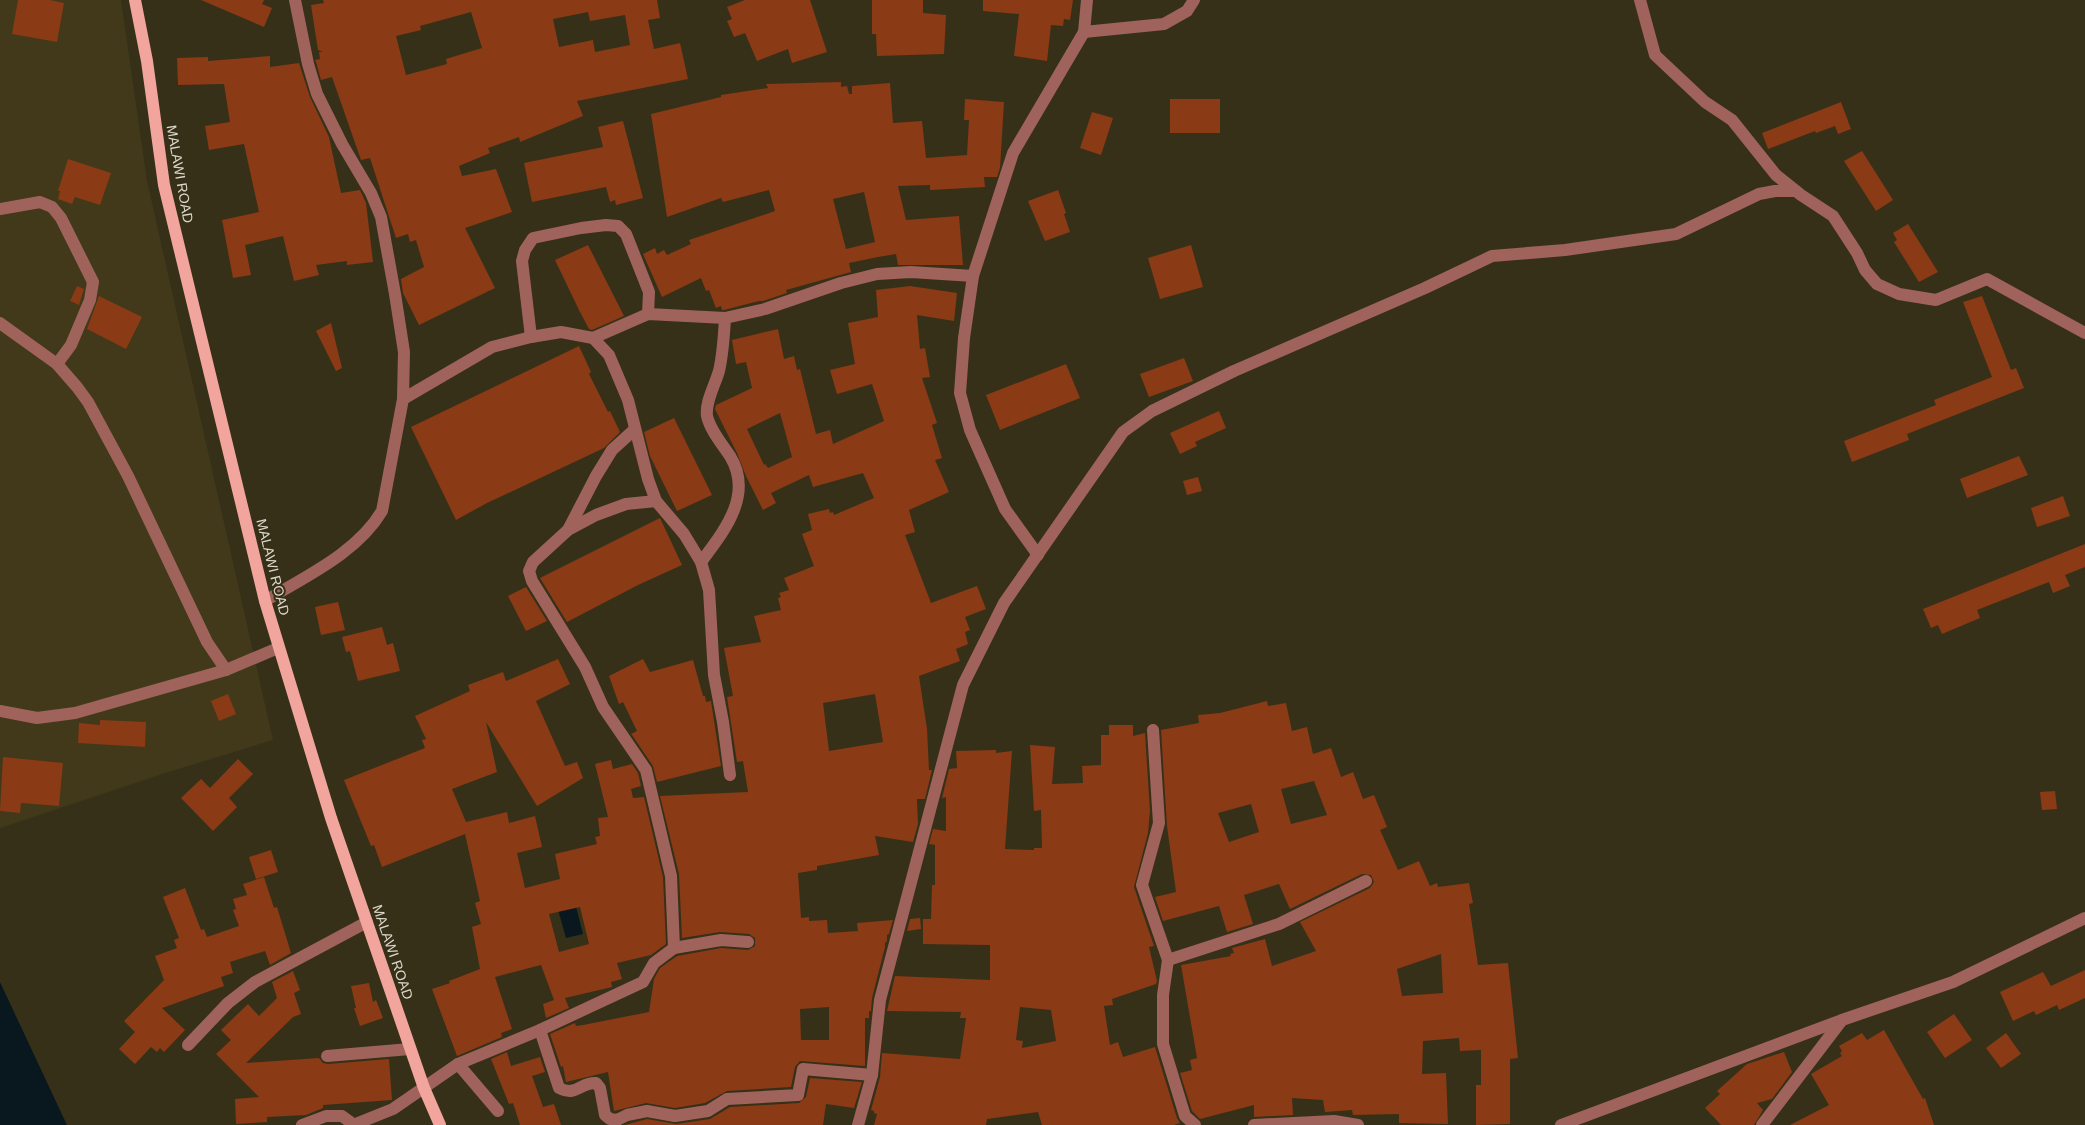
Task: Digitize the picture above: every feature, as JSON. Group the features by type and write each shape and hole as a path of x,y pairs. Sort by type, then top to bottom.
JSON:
{"main road":[{"name":"MALAWI ROAD","path":"135,0 164,185 265,601 331,818 410,1049 440,1125"}],"street":[{"path":"265,601 358,541 373,525 382,511 403,399 404,352 381,217 371,193 346,151 317,94 308,64 295,0"},
{"path":"1038,556 1005,508 970,430 960,393 964,338 974,276 1013,153 1084,32 1087,0"},
{"path":"1084,32 1164,24 1187,10 1194,0"},
{"path":"1640,0 1654,55 1705,102 1732,120 1776,175 1833,216 1857,253 1865,270 1877,284 1899,294 1936,300 1987,279 2085,333"},
{"path":"858,1125 872,1075 880,1000 963,684 1004,603 1123,432 1152,411 1234,371 1425,288 1492,256 1565,250 1676,234 1759,194 1775,191 1796,191"},
{"path":"0,209 40,202 52,207 61,218 93,282 90,300 74,339 57,364"},
{"path":"531,338 522,261 525,250 533,238 546,235 606,225 618,226 626,234 649,292 648,314"},
{"path":"403,399 492,347 531,338 561,332 593,338 648,314 725,318 765,309 877,274 911,272 974,276"},
{"path":"701,562 727,527 739,497 734,462 707,416 707,408 719,371 725,318"},
{"path":"0,323 57,364 77,387 98,420 128,476 207,642 226,670"},
{"path":"593,338 608,355 628,400 634,430 656,500 684,534 701,562 709,590 714,675 730,775"},
{"path":"568,530 612,450 634,430"},
{"path":"656,500 626,504 596,515 568,530 533,562 529,571 532,581 585,667 603,707 646,770 671,876 674,948"},
{"path":"0,711 37,718 75,713 226,670 278,648"},
{"path":"1153,730 1159,823 1142,885 1168,960 1163,995 1163,1044 1185,1116 1195,1125"},
{"path":"1168,960 1279,924 1366,881"},
{"path":"1561,1125 1842,1020 1953,982 2085,918"},
{"path":"188,1045 228,1003 255,982 368,922"},
{"path":"302,1125 326,1116 342,1116 353,1125 392,1109 458,1064 540,1030 643,982 654,963 674,948 721,940 748,942"},
{"path":"1762,1125 1842,1020"},
{"path":"540,1030 559,1088 573,1092 590,1082 596,1083 600,1088 605,1115 610,1119 616,1120 627,1115 646,1111 675,1116 708,1111 727,1099 798,1095 803,1069 872,1075"},
{"path":"327,1056 410,1049"},
{"path":"458,1064 498,1111"},
{"path":"1254,1125 1334,1121 1358,1125"}],"shaded area":[{"path":"0,0 121,0 147,181 273,740 162,774 0,828"},
{"path":"573,895 583,934 566,938 555,899"},
{"path":"0,982 67,1125 0,1125"}],"building":[{"path":"18,0 50,0 64,3 57,42 12,34"},
{"path":"201,0 264,0 262,4 272,8 264,27"},
{"path":"323,0 657,0 660,18 648,20 654,49 680,43 688,79 577,101 583,116 520,142 519,137 488,148 490,153 459,166 462,176 496,169 512,212 465,228 495,288 419,325 403,293 401,279 424,267 416,240 410,242 408,234 396,238 370,158 361,160 332,77 321,80 315,60 320,59 319,52 323,52 318,50 311,5 324,3","holes":["471,12 482,48 446,59 447,64 406,75 396,36 421,30 420,26","588,12 590,21 625,15 630,45 595,52 593,40 559,47 553,19"]},
{"path":"745,0 810,0 827,52 792,63 788,49 757,61 745,33 734,37 727,21 732,19 727,7"},
{"path":"872,0 923,0 923,13 946,15 944,54 877,56 876,34 872,34"},
{"path":"983,0 1073,0 1070,20 1064,19 1063,26 1051,25 1047,61 1014,56 1019,14 983,11"},
{"path":"270,56 270,67 299,63 310,97 329,137 341,193 360,190 366,203 373,262 347,265 347,261 316,265 319,275 294,281 283,236 245,245 251,275 233,278 222,220 259,212 244,144 209,150 205,126 230,122 224,84 178,85 177,58 208,57 208,61"},
{"path":"841,82 841,87 847,86 849,94 852,94 852,86 890,83 893,123 922,121 926,158 967,155 969,120 964,120 965,99 1004,102 1000,168 997,177 984,177 985,187 930,190 930,185 898,186 906,220 959,216 963,265 898,265 896,254 878,257 849,263 851,272 786,290 787,293 763,301 724,310 722,310 721,306 716,308 709,290 706,291 701,278 662,297 643,254 655,248 657,254 664,250 667,255 691,244 689,240 775,211 769,190 723,202 721,198 667,217 651,114 721,97 721,95 768,88 766,84","holes":["864,192 875,242 846,249 833,199"]},
{"path":"1170,99 1220,99 1220,133 1170,133"},
{"path":"1841,102 1851,129 1838,134 1835,126 1816,133 1815,131 1768,149 1762,133"},
{"path":"1092,112 1113,118 1101,155 1080,148"},
{"path":"623,121 643,198 616,205 615,200 610,202 606,187 532,202 524,163 603,147 598,127"},
{"path":"1862,151 1893,200 1876,211 1844,161"},
{"path":"68,159 111,173 100,205 75,197 72,204 58,199 60,191 58,191"},
{"path":"1058,190 1070,232 1045,241 1028,201"},
{"path":"1908,224 1938,272 1919,282 1894,242 1897,240 1893,233"},
{"path":"588,245 624,316 592,330 589,329 555,260"},
{"path":"1191,245 1203,287 1160,299 1148,258"},
{"path":"77,286 84,289 79,305 70,301"},
{"path":"910,286 957,293 954,321 917,315 920,349 925,348 930,377 922,378 937,423 932,425 942,458 935,460 949,492 909,510 915,532 905,535 931,603 977,586 986,609 965,617 970,630 965,632 968,644 956,649 960,661 919,676 927,729 929,770 932,770 925,799 917,799 918,824 913,842 875,836 879,855 817,866 817,870 798,873 801,918 809,917 809,921 827,920 828,933 858,931 857,923 893,920 885,943 869,1018 865,1018 865,1066 800,1061 795,1067 791,1087 727,1091 705,1103 675,1108 646,1103 614,1111 608,1072 566,1082 563,1066 561,1067 550,1034 575,1023 576,1026 583,1025 649,1012 654,979 660,968 677,956 721,948 748,950 755,946 755,938 749,934 720,932 682,938 679,874 660,796 748,792 743,761 737,762 727,697 733,696 724,648 761,642 754,616 781,610 778,598 781,597 779,593 789,590 784,578 814,566 802,534 812,530 808,514 829,509 830,513 833,512 834,515 874,498 863,473 813,487 809,475 771,493 776,503 763,510 715,409 716,405 752,388 746,362 736,364 732,340 778,329 784,359 794,356 797,370 800,369 816,434 830,430 833,444 884,421 872,384 837,394 830,370 855,364 848,323 878,317 876,290","holes":["780,413 792,457 768,468 764,465 747,429","875,694 883,742 829,751 823,703","829,1007 829,1040 801,1040 800,1009"]},
{"path":"99,296 142,317 126,349 87,329"},
{"path":"1982,296 2011,370 2016,368 2024,388 1907,434 1909,440 1852,462 1844,441 1936,405 1934,400 1992,377 1963,302"},
{"path":"331,323 342,368 336,371 316,331"},
{"path":"579,346 591,372 589,374 620,432 604,448 487,503 456,520 411,427"},
{"path":"1184,358 1193,381 1149,397 1140,374"},
{"path":"1066,364 1080,398 1000,430 986,395"},
{"path":"1219,411 1226,428 1195,442 1197,446 1180,454 1170,433"},
{"path":"674,418 712,495 677,511 650,456 644,432"},
{"path":"2019,456 2028,475 1967,498 1960,479"},
{"path":"1198,477 1202,491 1187,495 1183,481"},
{"path":"2063,496 2070,516 2037,527 2031,508"},
{"path":"660,518 682,565 638,585 567,622 540,578"},
{"path":"2085,544 2085,567 2065,575 2070,586 2053,593 2049,582 1977,610 1980,618 1942,634 1938,625 1931,628 1923,609"},
{"path":"526,587 547,621 526,631 508,596"},
{"path":"338,602 345,630 321,635 315,607"},
{"path":"382,627 387,645 393,643 400,671 358,681 350,651 346,652 342,637"},
{"path":"558,659 570,684 536,701 565,766 577,762 583,778 537,806 486,722 497,772 452,789 466,822 507,812 509,823 535,816 542,847 517,853 525,888 560,879 555,854 597,844 595,837 600,836 598,818 608,817 595,764 611,760 613,769 632,764 638,773 641,786 631,789 633,798 644,797 663,877 666,944 651,955 617,963 622,979 611,982 612,987 565,998 569,1008 546,1018 543,1004 554,1000 541,965 495,977 512,1029 501,1033 502,1037 457,1056 432,989 480,969 472,927 481,924 475,903 480,901 465,834 382,867 374,845 371,846 344,780 425,748 422,740 426,739 415,716 470,691 468,685 503,672 506,681","holes":["580,907 589,944 559,952 549,914"]},
{"path":"643,659 650,672 693,660 703,696 705,696 706,702 711,701 721,766 657,782 653,766 631,734 637,731 623,702 619,704 609,676"},
{"path":"228,694 236,714 219,721 211,701"},
{"path":"1267,701 1268,706 1286,703 1292,731 1307,727 1313,754 1331,748 1341,777 1353,772 1363,799 1374,795 1387,827 1380,830 1398,870 1419,861 1430,886 1437,883 1438,887 1469,883 1473,903 1469,904 1478,965 1508,963 1518,1058 1510,1059 1510,1124 1476,1125 1476,1085 1481,1085 1481,1050 1460,1051 1459,1038 1423,1041 1422,1074 1446,1073 1448,1124 1399,1123 1399,1114 1353,1115 1352,1110 1325,1112 1323,1100 1292,1098 1293,1115 1254,1117 1254,1105 1200,1119 1192,1111 1180,1073 1192,1070 1190,1060 1197,1058 1181,965 1231,956 1230,954 1234,953 1232,948 1265,939 1272,966 1316,951 1300,922 1370,888 1374,882 1371,875 1362,874 1290,909 1279,884 1244,895 1253,924 1227,932 1219,906 1163,921 1155,897 1176,892 1167,826 1161,730 1199,723 1198,715 1220,713","holes":["1314,781 1327,815 1291,824 1281,789","1251,804 1259,832 1229,842 1218,813","1441,954 1443,993 1402,996 1397,969"]},
{"path":"100,720 146,722 145,747 78,743 79,723 100,725"},
{"path":"1109,725 1133,725 1133,736 1145,733 1150,811 1148,833 1134,887 1154,946 1149,947 1157,981 1156,984 1112,999 1113,1005 1104,1006 1110,1045 1118,1042 1123,1057 1155,1047 1180,1123 1174,1125 1042,1125 1038,1112 987,1119 986,1125 874,1125 877,1114 871,1110 880,1077 882,1053 960,1059 966,1018 960,1018 961,1012 887,1011 895,976 990,980 990,945 923,944 923,919 931,919 932,885 935,885 935,845 929,844 933,829 946,831 946,797 942,798 949,769 957,768 956,751 996,750 996,753 1012,751 1005,849 1034,850 1034,848 1042,848 1041,810 1034,811 1030,745 1055,747 1052,784 1083,783 1082,766 1101,765 1101,735 1109,735","holes":["1020,1007 1051,1010 1056,1041 1022,1048 1023,1041 1016,1040"]},
{"path":"3,757 63,763 59,806 21,803 20,813 0,811"},
{"path":"238,759 253,774 229,798 237,807 213,831 181,798 201,779 210,788"},
{"path":"2055,791 2057,809 2042,810 2040,792"},
{"path":"271,850 278,872 256,879 249,857"},
{"path":"264,877 274,908 277,907 291,953 270,965 265,951 230,962 233,973 221,977 224,986 162,1008 185,1030 164,1052 160,1048 157,1052 151,1047 135,1064 119,1049 135,1032 124,1021 164,980 155,956 177,948 174,940 179,938 163,897 185,888 201,930 204,929 207,937 239,926 233,910 236,909 233,899 247,895 243,884"},
{"path":"920,918 921,929 907,931 910,919"},
{"path":"2085,970 2085,998 2059,1010 2057,1005 2036,1015 2034,1011 2013,1021 2000,992 2043,972 2051,986"},
{"path":"293,971 300,990 294,993 301,1014 293,1017 246,1063 319,1058 323,1063 328,1064 389,1059 392,1100 323,1105 323,1108 306,1115 267,1117 267,1122 236,1124 235,1099 259,1097 216,1054 231,1040 221,1030 248,1004 259,1016 277,998 272,982"},
{"path":"369,983 373,1002 376,1000 383,1018 360,1026 354,1008 356,1008 351,986"},
{"path":"1954,1014 1972,1040 1945,1058 1927,1032"},
{"path":"1884,1030 1923,1099 1925,1098 1934,1125 1790,1125 1829,1105 1811,1074 1842,1056 1839,1046 1862,1033 1867,1040"},
{"path":"2006,1033 2021,1054 2001,1068 1986,1048"},
{"path":"507,1052 511,1066 540,1057 545,1072 532,1076 543,1107 554,1104 561,1125 520,1125 513,1103 509,1104 491,1059"},
{"path":"1784,1052 1792,1072 1772,1099 1757,1103 1763,1110 1754,1125 1721,1125 1705,1108 1720,1094 1717,1091 1747,1064"},
{"path":"810,1078 862,1082 854,1108 826,1104 823,1125 625,1125 647,1119 676,1124 710,1119 730,1107 799,1103 806,1097"}]}
